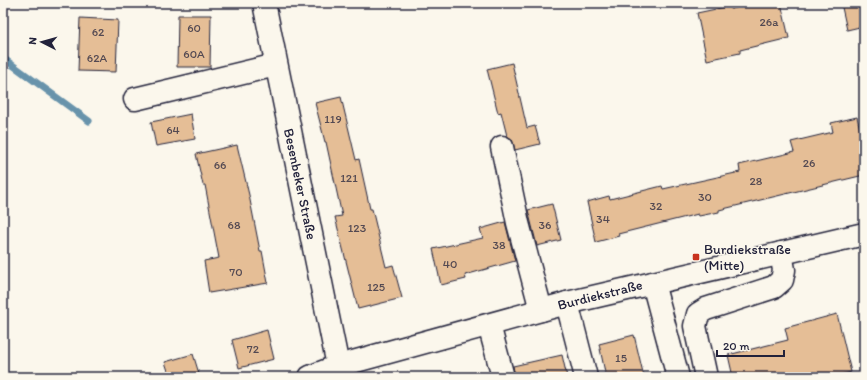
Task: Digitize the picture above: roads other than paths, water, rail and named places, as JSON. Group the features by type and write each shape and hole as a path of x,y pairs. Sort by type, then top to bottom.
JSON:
{"street":[{"name":"Besenbeker Straße","path":"264,3 338,366"},
{"path":"135,99 276,65"},
{"path":"502,147 518,223 541,310"},
{"name":"Burdiekstraße","path":"310,377 338,366 567,303 864,234"},
{"path":"706,377 694,326 698,314 706,309 774,287 782,280 784,270 781,253"},
{"path":"653,282 678,377"},
{"path":"567,303 586,377"},
{"path":"489,325 502,377"}],"waterway":[{"path":"3,58 89,121"}],"place":[{"name":"Burdiekstraße (Mitte)","path":"696,257"}]}
